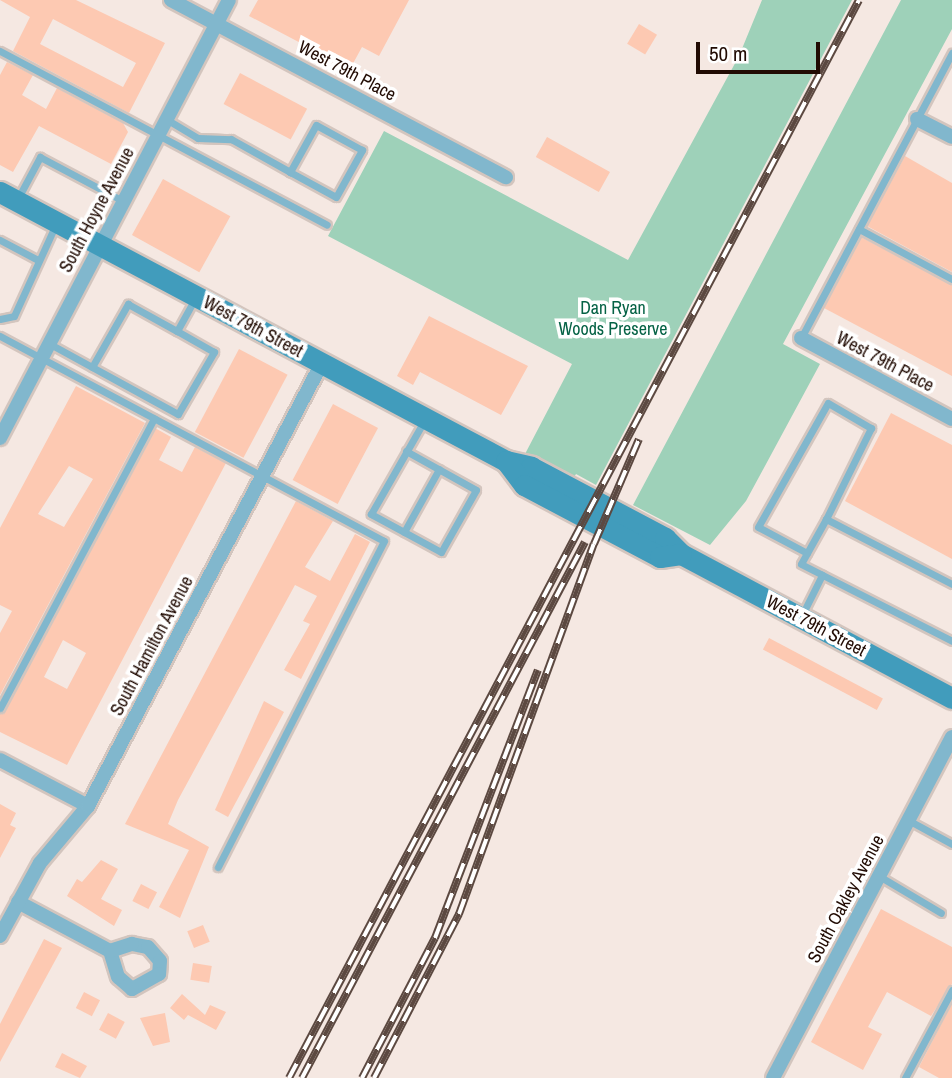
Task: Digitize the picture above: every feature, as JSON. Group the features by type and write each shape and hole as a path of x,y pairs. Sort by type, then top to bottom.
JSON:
{"main road":[{"name":"West 79th Street","path":"5,197 57,222 506,461 531,467 653,531 681,554 952,698"}],"street":[{"name":"West 79th Place","path":"171,0 506,177"},
{"name":"South Hoyne Avenue","path":"0,438 229,0"},
{"path":"917,119 952,137"},
{"name":"West 79th Place","path":"801,338 952,419"},
{"name":"South Hamilton Avenue","path":"0,936 40,863 89,807 322,363"},
{"name":"South Oakley Avenue","path":"773,1078 952,737"},
{"path":"0,760 89,807"},
{"path":"18,902 110,951"}],"lane":[{"path":"0,51 327,225"},
{"path":"801,338 952,53"},
{"path":"166,119 198,138 231,139 290,172 336,197 362,150 316,125 290,172"},
{"path":"5,197 40,157 123,201"},
{"path":"36,259 57,222"},
{"path":"859,229 952,279"},
{"path":"0,240 36,259 40,271 14,316 0,319"},
{"path":"177,331 196,296"},
{"path":"49,344 178,414 214,352 128,304 92,367"},
{"path":"0,336 384,541 218,867"},
{"path":"807,553 758,527 828,403 872,428 802,564 952,641"},
{"path":"0,708 154,418"},
{"path":"406,451 476,490 441,552 371,514 406,451 425,418"},
{"path":"404,532 439,469"},
{"path":"825,519 952,584"},
{"path":"800,618 822,575"},
{"path":"908,820 952,844"},
{"path":"879,876 941,913"},
{"path":"905,1078 952,990"}],"green space":[{"name":"Dan Ryan Woods Preserve","path":"762,0 852,0 596,485 576,474 573,479 525,454 572,364 328,236 384,131 628,260 739,56"},
{"path":"901,0 952,0 952,29 783,344 820,364 746,501 710,545 633,505"}],"building":[{"path":"0,0 76,0 165,43 129,113 13,51 30,17","holes":["53,19 136,63 123,87 40,44"]},
{"path":"258,0 409,0 379,56 362,47 350,69 249,16"},
{"path":"639,24 657,35 645,55 627,44"},
{"path":"7,62 33,75 22,95 46,109 57,88 123,123 128,132 111,164 39,126 13,172 0,165 0,75"},
{"path":"240,73 307,109 291,140 224,104"},
{"path":"547,137 610,172 599,192 536,157"},
{"path":"905,156 952,183 952,272 867,226"},
{"path":"163,179 230,216 199,272 132,235"},
{"path":"861,237 952,285 952,376 824,308"},
{"path":"429,316 528,366 501,415 420,372 413,385 397,376"},
{"path":"239,349 288,375 243,458 195,432"},
{"path":"76,386 145,423 0,695 0,633 12,611 0,605 0,528","holes":["69,466 93,479 64,527 38,514"]},
{"path":"333,404 378,428 338,504 293,480"},
{"path":"891,413 952,445 952,559 845,501"},
{"path":"155,428 171,437 159,460 182,472 195,447 226,463 67,765 0,732 0,714","holes":["63,640 86,653 67,689 44,677"]},
{"path":"296,501 333,521 305,567 330,581 355,534 370,542 301,679 284,670 310,624 303,621 317,596 295,585 178,800 168,824 209,847 180,918 159,907 189,850 125,824"},
{"path":"769,638 883,699 877,710 763,649"},
{"path":"264,701 284,712 228,817 215,810"},
{"path":"0,804 16,813 10,825 16,828 0,858"},
{"path":"101,860 118,869 101,899 122,910 114,926 67,896 77,879 82,882"},
{"path":"141,884 157,892 148,909 132,901"},
{"path":"881,909 952,947 952,984 931,1016 887,992 868,1027 882,1034 863,1070 811,1042"},
{"path":"203,925 210,942 194,948 187,931"},
{"path":"44,939 62,948 0,1062 0,1024"},
{"path":"193,963 212,966 209,983 190,980"},
{"path":"84,992 100,1000 92,1016 76,1008"},
{"path":"182,994 205,1015 210,1005 226,1012 216,1030 188,1015 184,1020 170,1008"},
{"path":"952,1003 952,1078 939,1078 919,1067"},
{"path":"108,1013 125,1022 116,1039 99,1030"},
{"path":"165,1013 170,1042 153,1046 140,1018"},
{"path":"62,1053 87,1066 80,1078 55,1067"}],"railway":[{"path":"289,1078 859,0"},
{"path":"374,1078 459,914 594,544 639,439"},
{"path":"302,1078 585,542"},
{"path":"362,1078 435,938 538,670"}]}
